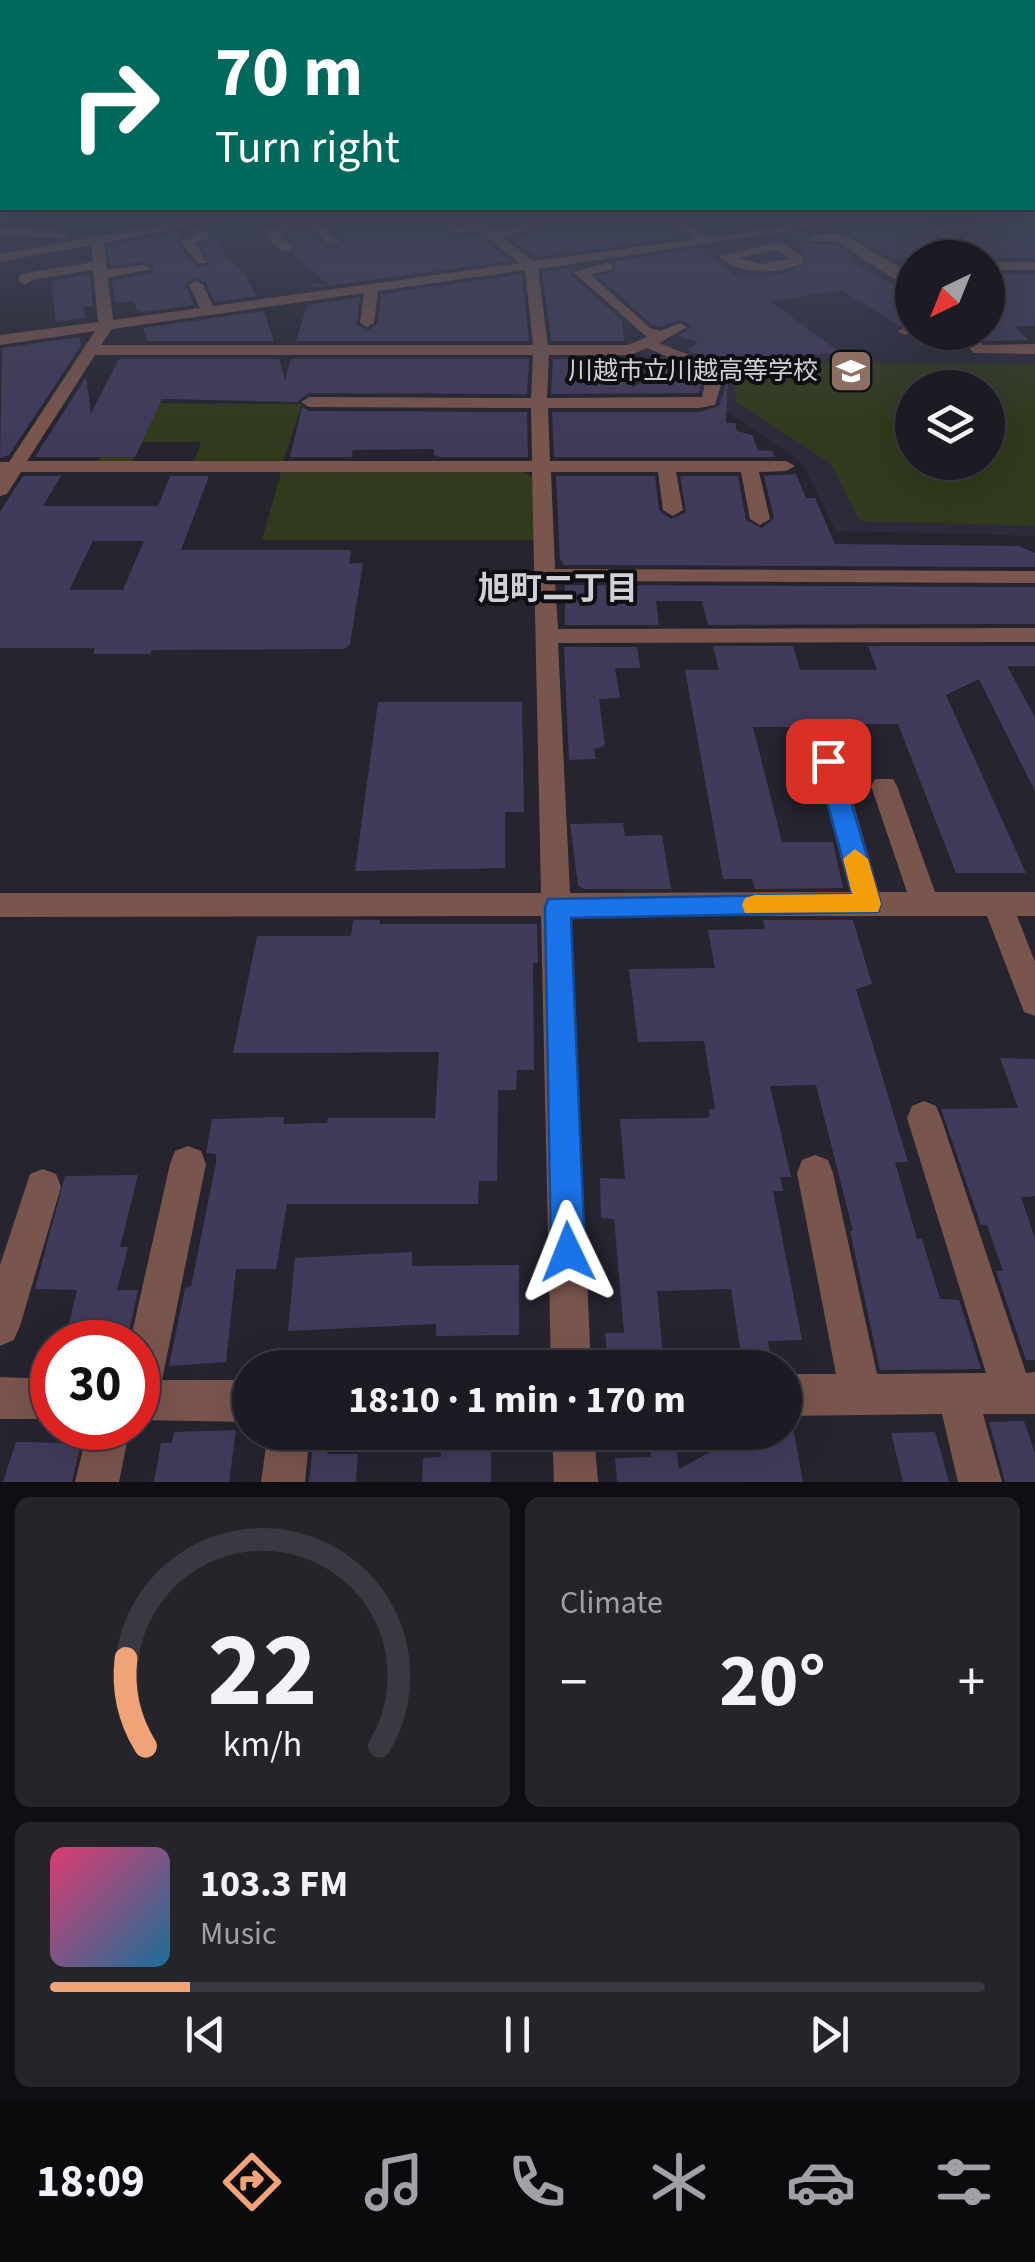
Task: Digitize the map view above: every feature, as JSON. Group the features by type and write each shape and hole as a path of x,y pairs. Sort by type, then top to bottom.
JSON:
{"street":[{"path":"0,490 8,467 93,350 106,326 102,288"},
{"path":"198,288 209,312"},
{"path":"0,340 378,288"},
{"path":"534,288 541,352 539,402 570,1350"},
{"path":"309,402 709,402 722,371 654,340 598,288"},
{"path":"367,322 371,289"},
{"path":"93,350 631,350 680,327"},
{"path":"1005,350 1035,350"},
{"path":"634,380 636,403"},
{"path":"749,466 760,518"},
{"path":"8,467 786,466"},
{"path":"666,467 672,510"},
{"path":"547,575 1035,577"},
{"path":"548,636 1035,635"},
{"path":"828,761 868,904"},
{"path":"884,786 925,904"},
{"path":"996,903 1035,1002"},
{"path":"0,905 1035,904"},
{"path":"802,1395 1023,1392 924,1118"},
{"path":"155,1320 188,1164"},
{"path":"815,1173 861,1395"},
{"path":"0,1326 43,1186"},
{"path":"957,1393 980,1482"},
{"path":"0,1398 30,1399"},
{"path":"160,1399 232,1401"},
{"path":"97,1482 104,1450"},
{"path":"283,1482 287,1450"},
{"path":"575,1450 576,1482"}],"shaded area":[{"name":"川越市立川越高等学校","path":"549,288 895,288 895,350 1035,353 1035,536 836,531 802,463"}],"green space":[{"path":"791,362 1035,364 1035,526 860,521 831,464 736,402 734,384 767,366"},
{"path":"130,403 302,404 283,462 194,462 201,442 142,442 133,462 98,462"},
{"path":"522,471 532,477 537,540 262,540 281,472"}],"building":[{"path":"52,288 91,288 93,306 84,307 86,318 56,322"},
{"path":"113,288 187,288 194,305 143,312 137,311 134,301 115,303"},
{"path":"208,288 252,288 256,296 215,302"},
{"path":"422,288 523,288 529,341 296,341 307,305 360,297 357,325 369,330 378,323 381,294"},
{"path":"544,288 586,288 622,320 624,341 551,341"},
{"path":"611,288 895,288 895,323 842,290 770,301 841,353 783,356 749,368 728,361 728,366 687,350 698,342 678,336 691,328 689,324 679,320 660,327 652,325"},
{"path":"1005,288 1035,288 1035,326 1015,326 1028,340 1005,341"},
{"path":"264,311 274,341 147,341 143,328"},
{"path":"80,337 81,346 9,455 0,458 2,348"},
{"path":"119,359 279,359 285,380 291,359 529,359 527,394 309,393 297,402 162,399 135,457 35,457 86,377 91,413"},
{"path":"553,359 627,359 632,388 670,362 703,375 699,393 551,394"},
{"path":"728,379 726,423 735,423 737,431 752,435 758,450 772,451 775,457 554,457 552,412 700,412 719,406"},
{"path":"302,407 309,411 527,412 528,457 440,457 434,455 434,449 353,450 351,457 290,457"},
{"path":"796,474 806,498 815,498 835,544 1019,546 1035,553 1035,567 564,565 560,559 556,476 655,476 659,510 671,519 686,512 680,476 738,476 746,520 762,528 774,518 764,476"},
{"path":"23,476 61,476 43,506 158,506 170,476 209,476 181,550 351,550 349,564 363,563 350,644 344,649 152,650 150,654 93,654 95,648 0,648 0,512","holes":["93,541 144,541 123,590 69,590"]},
{"path":"565,585 1035,587 1035,624 708,625 702,601 656,601 659,625 565,625"},
{"path":"713,646 793,646 800,670 877,670 868,646 1035,646 1035,666 1007,666 1035,717 1035,791 979,679 946,695 1026,873 956,873 898,724 833,724 838,740 808,740 804,727 753,727 782,842 833,842 843,888 755,889 752,879 723,879 685,670 719,670"},
{"path":"564,647 637,647 640,668 615,668 620,698 599,699 605,746 594,749 596,759 569,760"},
{"path":"378,702 522,702 524,812 505,812 505,868 355,871"},
{"path":"623,823 625,836 662,835 671,889 584,889 578,885 570,824"},
{"path":"353,920 380,920 379,924 537,924 538,963 533,963 534,1070 517,1070 516,1090 498,1090 497,1181 479,1181 478,1204 287,1204 276,1269 236,1269 226,1362 169,1366 185,1288 191,1287 216,1163 216,1154 206,1153 212,1119 284,1117 283,1124 327,1123 328,1118 435,1118 439,1052 233,1053 257,936 351,936"},
{"path":"763,920 853,920 872,984 856,989 908,1162 895,1162 917,1239 922,1239 940,1299 959,1300 981,1369 880,1370 853,1231 816,1085 770,1086 791,1177 780,1177 783,1191 773,1191 802,1340 768,1341 770,1350 740,1350 731,1289 657,1291 662,1350 606,1350 605,1333 624,1333 614,1219 601,1218 600,1178 625,1179 620,1119 705,1118 710,1117 709,1109 715,1109 704,1041 638,1042 629,969 715,968 708,930 765,929"},
{"path":"1000,1058 1035,1059 1035,1196 1021,1197 1035,1239 1035,1360 1026,1360 996,1271 1003,1271 987,1225 981,1225 941,1109 1018,1108"},
{"path":"138,1175 120,1247 128,1247 117,1290 138,1290 132,1320 70,1320 77,1290 35,1289 65,1176"},
{"path":"412,1252 412,1266 519,1265 519,1335 436,1336 436,1324 288,1331 295,1258"},
{"path":"1024,1421 1035,1453 1035,1482 1005,1482 989,1422"},
{"path":"232,1430 229,1482 154,1482 161,1443 172,1443 174,1432"},
{"path":"935,1432 949,1482 903,1482 891,1433"},
{"path":"16,1442 30,1442 30,1450 79,1450 72,1482 3,1482"},
{"path":"312,1450 358,1454 356,1482 309,1482"},
{"path":"441,1450 491,1450 491,1482 422,1482 423,1458 441,1457"},
{"path":"651,1450 677,1450 679,1469 714,1450 797,1450 803,1482 617,1482 615,1458 651,1457"}],"slow traffic":[{"path":"755,905 868,904 855,859"}],"place":[{"name":"川越市立川越高等学校","path":"851,371"}],"district":[{"name":"旭町二丁目","path":"558,589"}],"route":[{"path":"568,1252 558,907 868,904 828,761"}]}
